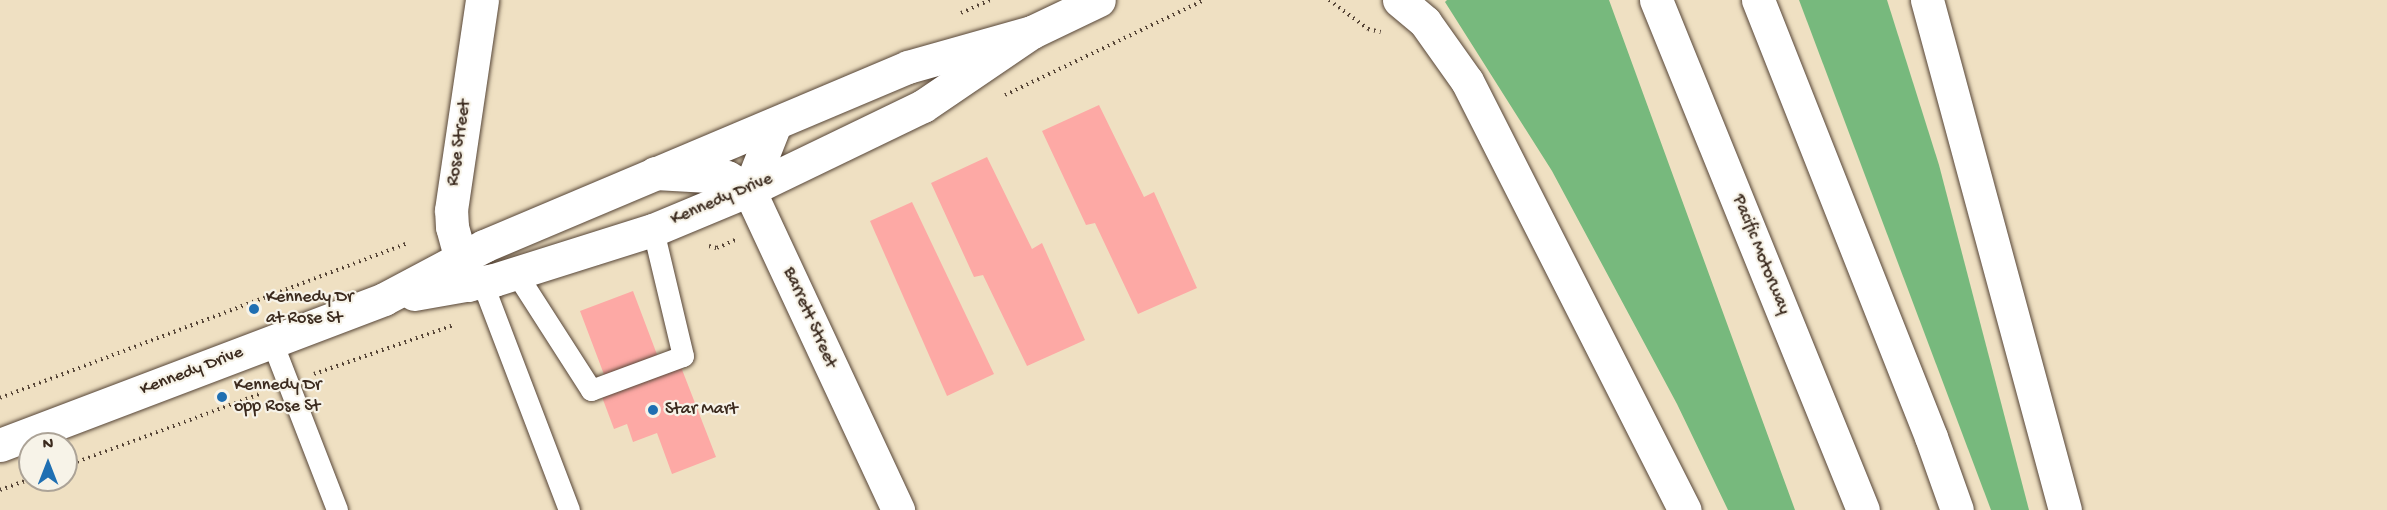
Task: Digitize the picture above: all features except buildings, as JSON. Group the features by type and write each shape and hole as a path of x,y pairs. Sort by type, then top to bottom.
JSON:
{"main road":[{"name":"Rose Street","path":"476,284 452,227 451,210 482,0"},
{"name":"Kennedy Drive","path":"0,445 384,300 476,284 657,241 749,190 922,106 1032,32 1099,0"},
{"name":"Pacific Motorway","path":"1656,0 1863,510"},
{"path":"1758,0 1931,437 1957,510"},
{"path":"1927,0 2065,510"},
{"path":"1394,15 1425,22 1467,81 1685,510"},
{"name":"Kennedy Drive","path":"476,284 654,173 908,68 1032,32"},
{"path":"654,173 728,177 749,190 774,124"},
{"name":"Barrett Street","path":"749,190 898,510"}],"lane":[{"path":"516,273 591,390 683,356 657,241"},
{"path":"476,284 569,510"},
{"path":"272,342 337,510"}],"path":[{"path":"1329,0 1368,29 1383,33 1394,15"},
{"path":"0,398 418,240"},
{"path":"657,241 692,242 717,248 735,240"},
{"path":"78,462 288,384 476,284"},
{"path":"0,490 18,483"}],"green space":[{"path":"1447,0 1609,0 1795,510 1728,510 1677,404 1552,171 1445,2"},
{"path":"1799,0 1887,0 1939,165 2029,510 1991,510"}],"place":[{"name":"Kennedy Dr at Rose St","path":"254,309"},
{"name":"Kennedy Dr opp Rose St","path":"222,397"},
{"name":"Star Mart","path":"653,410"}]}
